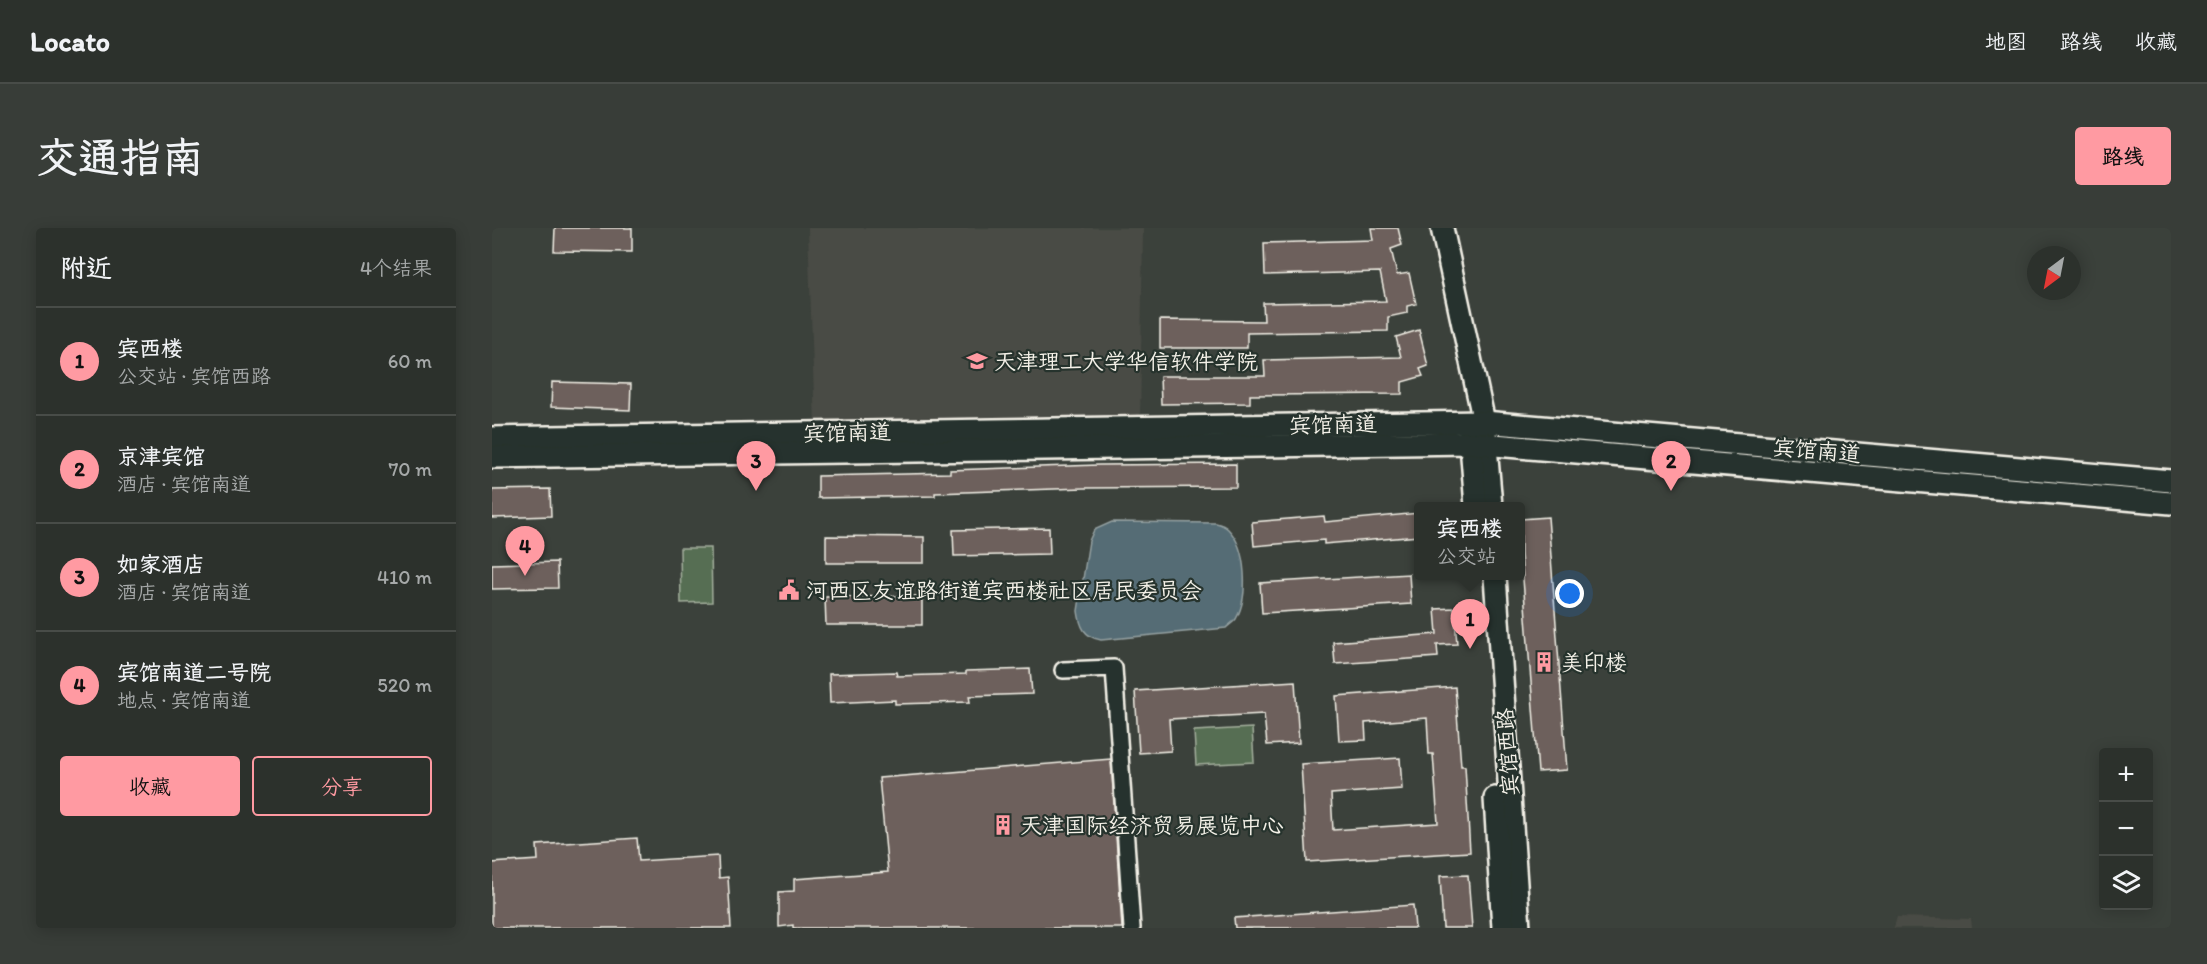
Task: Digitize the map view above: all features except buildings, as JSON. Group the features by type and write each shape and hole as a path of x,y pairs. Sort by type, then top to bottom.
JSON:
{"main road":[{"path":"1431,228 1476,421"},
{"path":"1442,228 1490,502"},
{"name":"宾馆南道","path":"492,438 1476,421 2171,481"},
{"path":"1476,502 1479,444"},
{"name":"宾馆南道","path":"492,457 1479,444 2171,503"},
{"name":"宾馆西路","path":"1480,580 1503,928"},
{"name":"宾馆西路","path":"1495,580 1519,928"}],"street":[{"path":"1063,670 1114,668 1132,928"}],"shaded area":[{"name":"天津理工大学华信软件学院","path":"808,228 1143,228 1140,420 815,425"},
{"path":"1897,917 1971,919 1972,928 1894,928"}],"green space":[{"path":"680,548 711,548 712,602 681,603"},
{"path":"1252,728 1254,762 1196,765 1194,731"}],"water":[{"path":"1112,522 1216,523 1227,528 1239,548 1244,572 1243,598 1235,620 1226,628 1101,640 1087,633 1082,626 1078,611 1089,541 1094,530"}],"place":[{"name":"天津理工大学华信软件学院","path":"977,361"},
{"name":"如家酒店","path":"756,491"},
{"name":"京津宾馆","path":"1671,491"},
{"name":"宾馆南道二号院","path":"525,576"},
{"name":"河西区友谊路街道宾西楼社区居民委员会","path":"789,590"},
{"name":"宾西楼","path":"1470,649"},
{"name":"美印楼","path":"1544,662"},
{"name":"天津国际经济贸易展览中心","path":"1003,825"}]}
